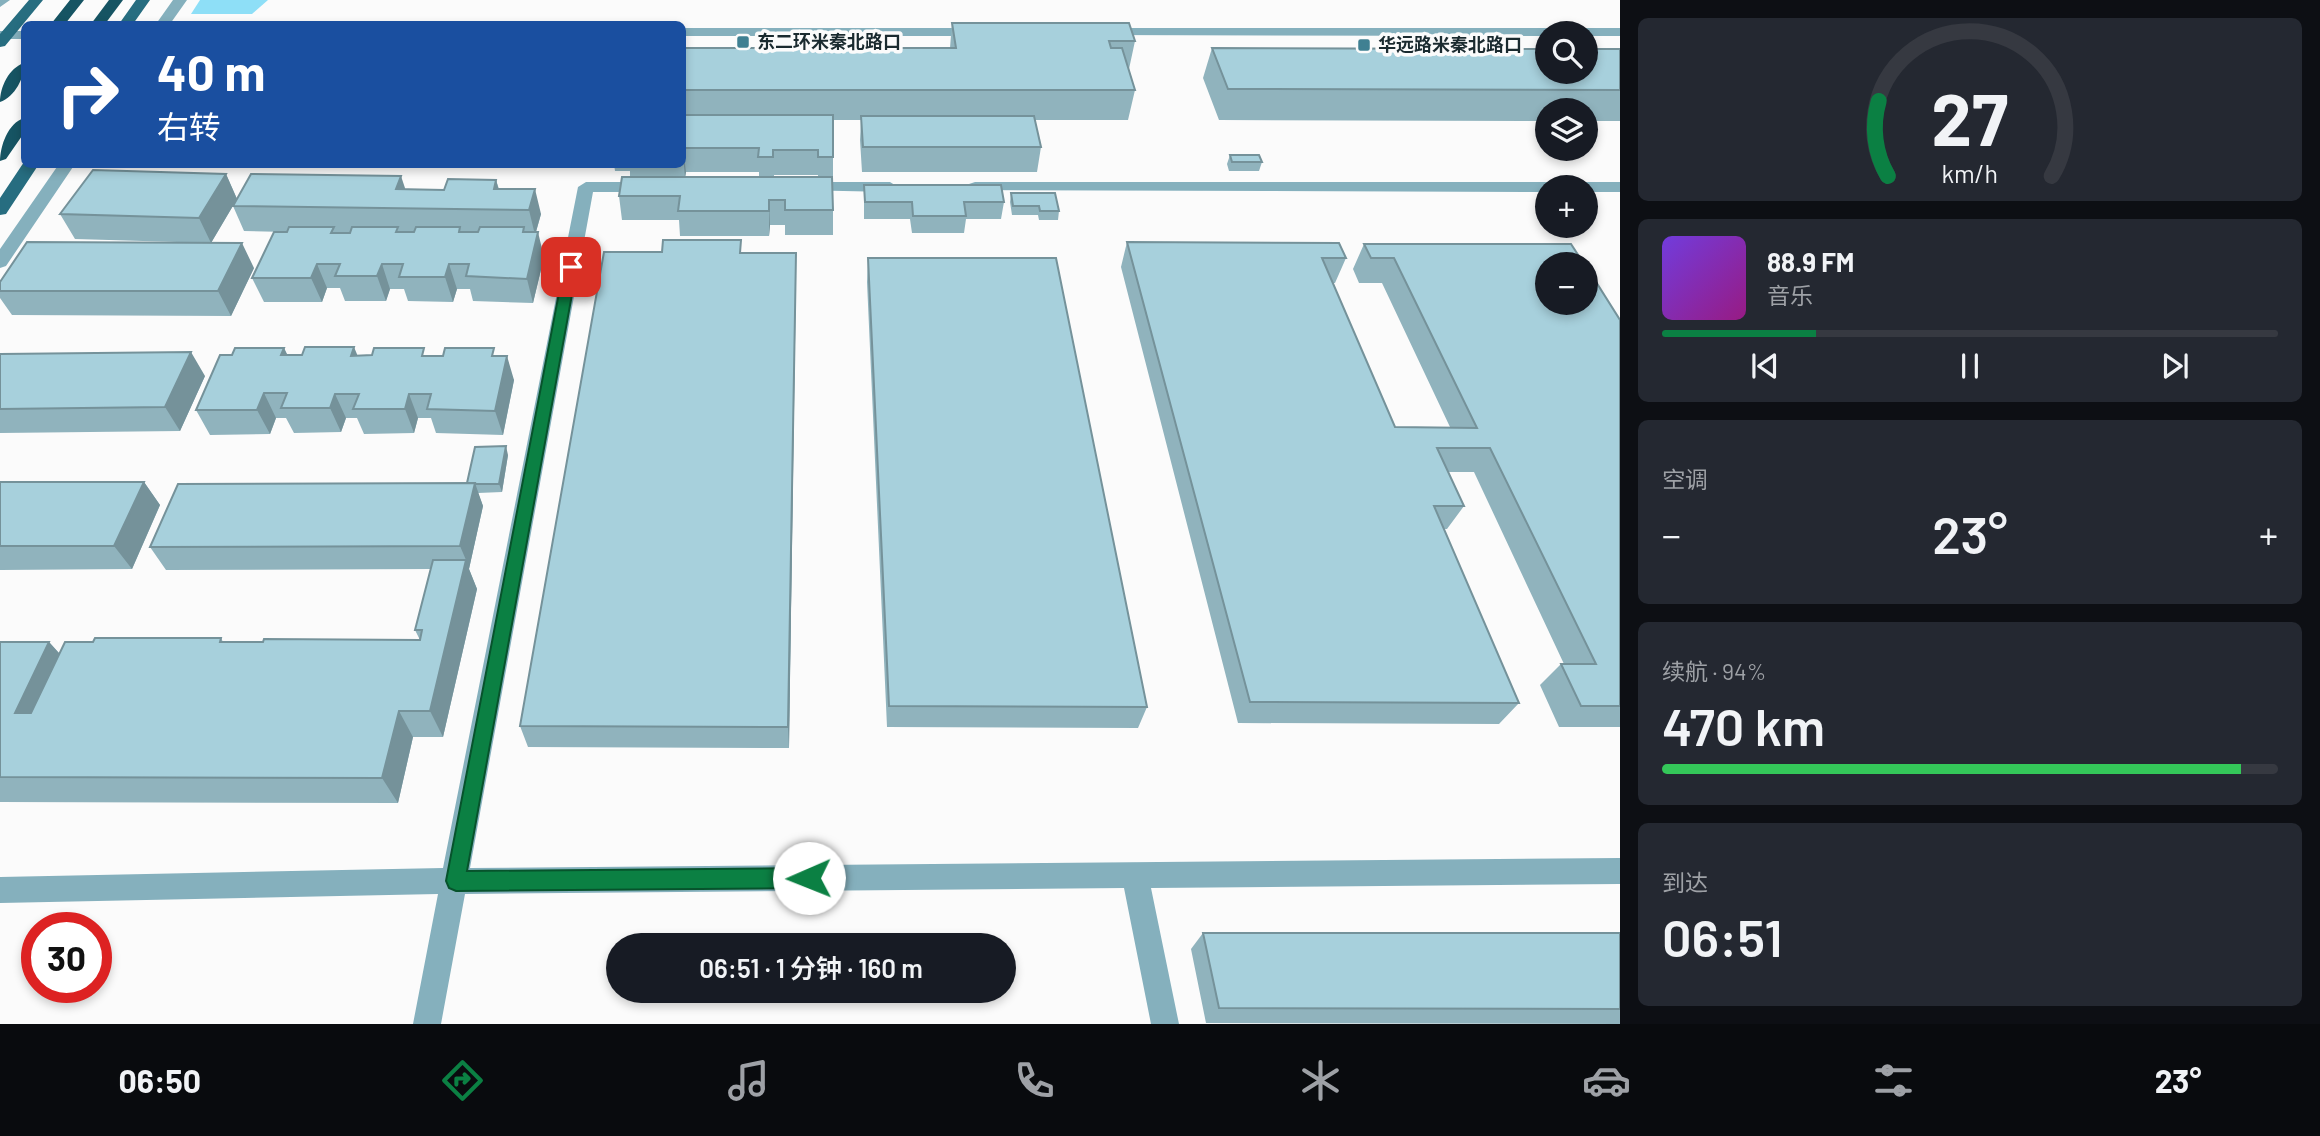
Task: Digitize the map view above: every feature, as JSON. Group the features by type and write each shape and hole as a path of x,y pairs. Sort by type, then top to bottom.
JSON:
{"highway":[{"path":"60,21 77,0"},
{"path":"100,21 116,0"},
{"path":"0,98 21,71"},
{"path":"0,156 21,127"}],"main road":[{"path":"2,37 36,0"},
{"path":"128,21 143,0"},
{"path":"0,210 28,168"}],"street":[{"path":"165,21 180,0"},
{"path":"686,32 994,32"},
{"path":"1092,32 1620,32"},
{"path":"2,37 21,34"},
{"path":"0,262 64,168"},
{"path":"427,1024 586,187 670,187"},
{"path":"782,187 907,187"},
{"path":"963,187 1620,187"},
{"path":"0,890 456,881 1620,871"},
{"path":"1135,875 1165,1024"}],"shaded area":[{"path":"200,0 268,0 252,14 191,14"}],"building":[{"path":"952,23 1129,23 1135,41 1109,41 1111,48 1122,48 1135,90 686,90 686,48 793,48 793,42 797,42 797,32 857,32 858,48 956,48"},
{"path":"1212,48 1535,49 1535,84 1598,84 1598,49 1620,49 1620,90 1228,89"},
{"path":"686,115 833,115 833,157 818,157 818,150 773,150 773,157 758,157 759,148 686,148"},
{"path":"861,116 1034,116 1041,147 863,147"},
{"path":"1230,155 1259,155 1262,162 1232,162"},
{"path":"93,170 226,174 199,218 60,214"},
{"path":"251,174 401,176 396,189 444,190 448,179 496,180 494,189 535,189 529,210 233,206"},
{"path":"622,177 832,177 833,210 785,210 785,200 769,200 769,211 678,211 680,196 619,196"},
{"path":"864,185 1001,185 1004,202 964,202 966,216 913,216 912,202 865,202"},
{"path":"1011,193 1055,193 1059,211 1040,211 1039,206 1013,206"},
{"path":"289,227 334,227 331,233 350,233 352,227 398,227 396,232 414,232 416,227 460,227 459,232 478,232 480,227 524,227 523,232 538,232 527,279 466,276 469,264 449,264 445,277 399,277 403,264 382,264 377,276 335,276 340,264 317,264 311,278 252,278 274,232 287,232"},
{"path":"663,240 741,240 740,253 796,253 788,727 520,726 604,252 662,252"},
{"path":"27,242 242,243 218,291 0,291 0,282"},
{"path":"1127,242 1339,243 1346,258 1322,258 1395,427 1477,428 1394,258 1371,258 1364,244 1571,244 1576,252 1535,252 1535,315 1598,315 1598,285 1620,320 1620,706 1581,706 1561,664 1596,664 1490,448 1437,448 1464,506 1434,506 1519,703 1250,702"},
{"path":"868,258 1056,258 1147,707 889,706"},
{"path":"305,347 354,347 351,356 372,355 374,348 424,348 422,356 443,356 445,348 494,348 492,356 507,356 495,411 427,409 431,394 409,394 405,409 353,409 359,394 335,394 330,408 281,408 287,393 264,393 257,410 196,410 220,355 232,355 235,348 284,348 281,355 302,355"},
{"path":"191,352 165,407 0,409 0,354"},
{"path":"506,446 499,484 467,483 475,447"},
{"path":"0,482 144,482 114,546 0,546"},
{"path":"475,483 460,546 150,547 178,484"},
{"path":"433,560 466,560 430,711 399,711 382,778 0,777 0,642 49,642 15,713 31,713 65,642 93,642 95,638 221,638 220,642 263,642 264,639 420,640 422,630 415,630"},
{"path":"1203,933 1620,933 1620,1009 1219,1008"}],"place":[{"name":"东二环米秦北路口","path":"743,42"},
{"name":"华远路米秦北路口","path":"1364,45"}],"route":[{"path":"571,267 456,881 809,878"}]}
